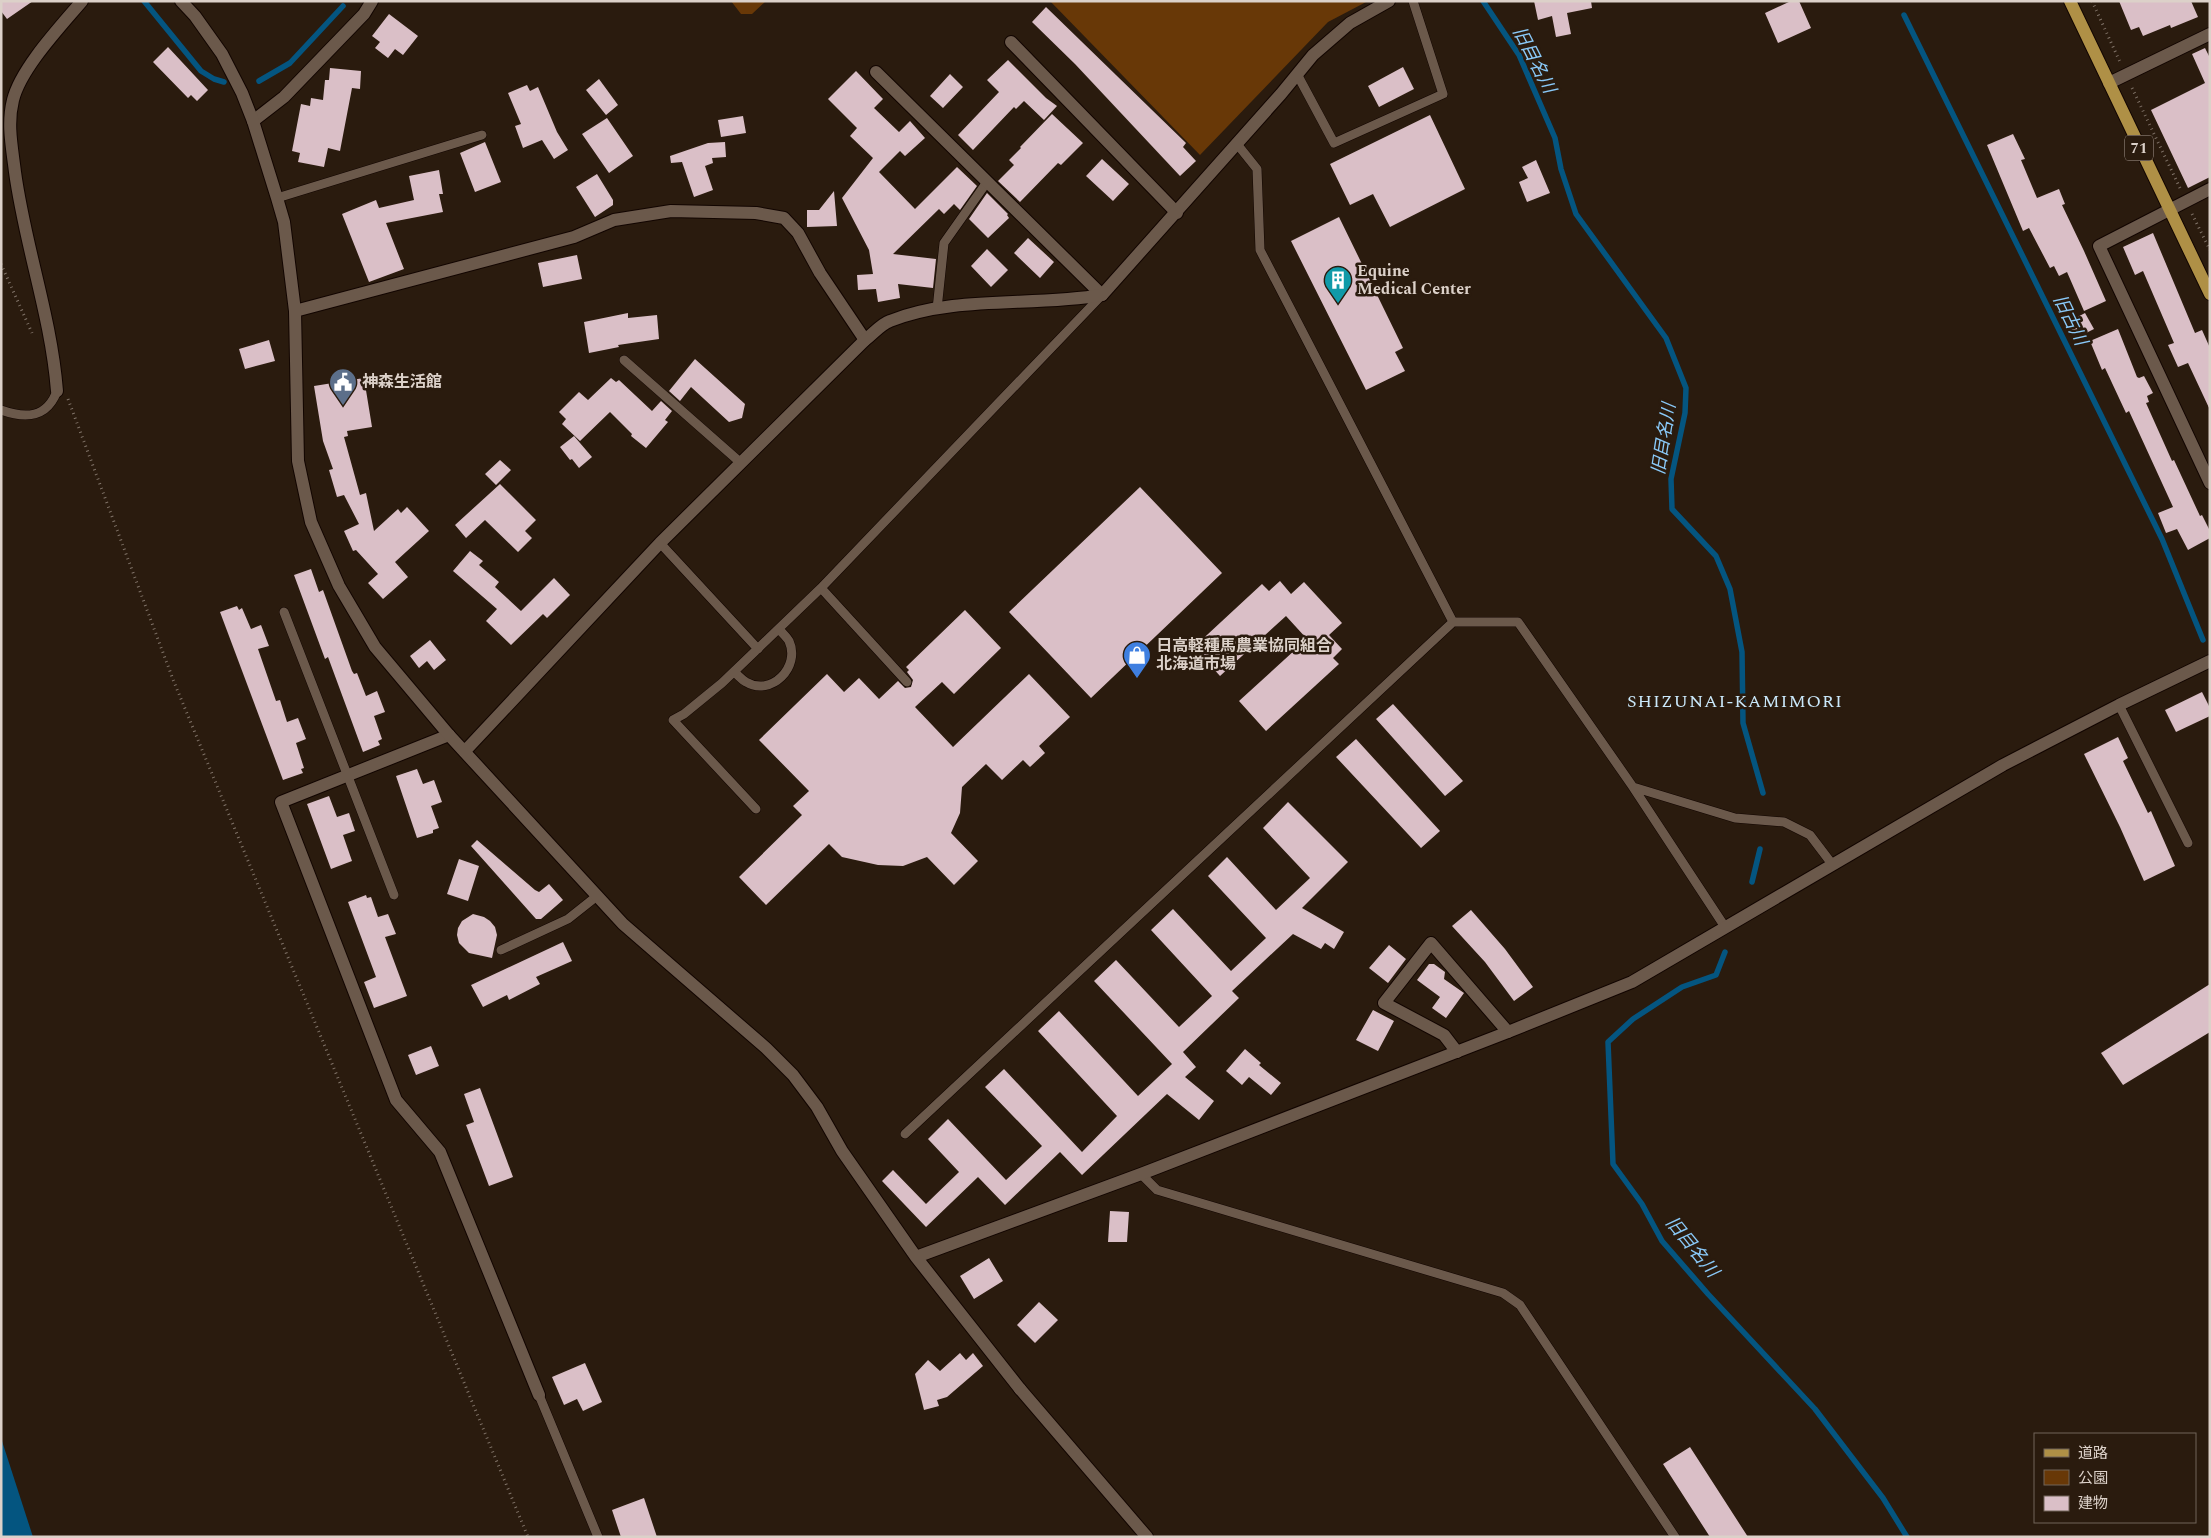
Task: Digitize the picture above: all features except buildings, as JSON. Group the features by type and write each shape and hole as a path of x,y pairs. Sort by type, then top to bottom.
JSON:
{"main road":[{"name":"71","path":"2070,1 2210,294"}],"street":[{"path":"56,391 56,377 49,327 20,211 9,126 13,99 25,71 82,1"},
{"path":"181,1 195,16 222,54 242,93 253,121 277,198 284,222 295,311 298,461 311,522 339,586 375,648 449,735 623,924 766,1048 793,1074 817,1107 842,1151 916,1257 1020,1389 1147,1537"},
{"path":"253,121 284,97 364,14 372,1"},
{"path":"464,751 660,543 865,340 888,322 938,309 1079,299 1102,295 1237,144 1313,55 1350,23 1390,1"},
{"path":"2109,83 2210,34"},
{"path":"1011,42 1176,213"},
{"path":"876,72 1102,295"},
{"path":"2210,190 2099,246 2210,483"},
{"path":"295,311 574,237 614,220 671,211 756,213 784,218 798,233 820,273 865,340"},
{"path":"916,1257 1141,1174 1632,982 2002,765 2210,661"},
{"path":"449,735 281,802 396,1100 440,1152 539,1394"},
{"path":"1457,1052 1444,1036 1384,1003 1431,943 1508,1032"}],"lane":[{"path":"1298,74 1334,143 1443,94 1413,1"},
{"path":"277,198 482,135"},
{"path":"1237,144 1257,168 1260,250 1453,622"},
{"path":"938,309 944,242 987,182"},
{"path":"756,808 673,720 684,714 734,672 822,588 1102,295"},
{"path":"624,360 741,463"},
{"path":"1,410 23,415 42,412 52,405 56,391"},
{"path":"660,543 758,649"},
{"path":"822,588 907,682"},
{"path":"284,612 394,895"},
{"path":"905,1134 1453,622 1518,622 1633,787 1725,927"},
{"path":"734,672 746,682 761,686 776,682 787,671 792,656 789,641 779,629"},
{"path":"2119,705 2188,843"},
{"path":"1633,787 1735,818 1784,822 1810,835 1832,864"},
{"path":"501,950 568,919 597,896"},
{"path":"1141,1174 1157,1190 1503,1293 1520,1305 1675,1537"},
{"path":"539,1394 598,1537"}],"path":[{"path":"2092,1 2210,250"},
{"path":"1,264 35,340"},
{"path":"56,377 64,390 174,682 528,1537"}],"green space":[{"path":"731,1 766,1 752,14 741,14"},
{"path":"1050,1 1368,1 1328,22 1200,155"}],"water":[{"path":"1,1438 33,1537 1,1537"}],"waterway":[{"name":"旧目名川","path":"144,1 201,71 214,79 224,82"},
{"name":"旧目名川","path":"1483,1 1519,55 1555,138 1561,169 1576,214 1666,338 1686,388 1685,413 1671,479 1672,509 1716,556 1730,589 1742,652 1743,723 1763,793"},
{"name":"旧目名川","path":"259,81 290,63 343,6"},
{"name":"旧古川","path":"1904,15 2162,539 2203,640"},
{"name":"旧目名川","path":"1752,882 1760,849"},
{"name":"旧目名川","path":"1725,952 1716,975 1682,987 1633,1019 1608,1042 1613,1164 1642,1204 1662,1241 1708,1294 1815,1409 1883,1498 1907,1537"}],"place":[{"name":"Equine Medical Center","path":"1338,304"},
{"name":"神森生活館","path":"343,406"},
{"name":"日高軽種馬農業協同組合 北海道市場","path":"1137,679"}],"district":[{"name":"SHIZUNAI-KAMIMORI","path":"1735,701"}]}
